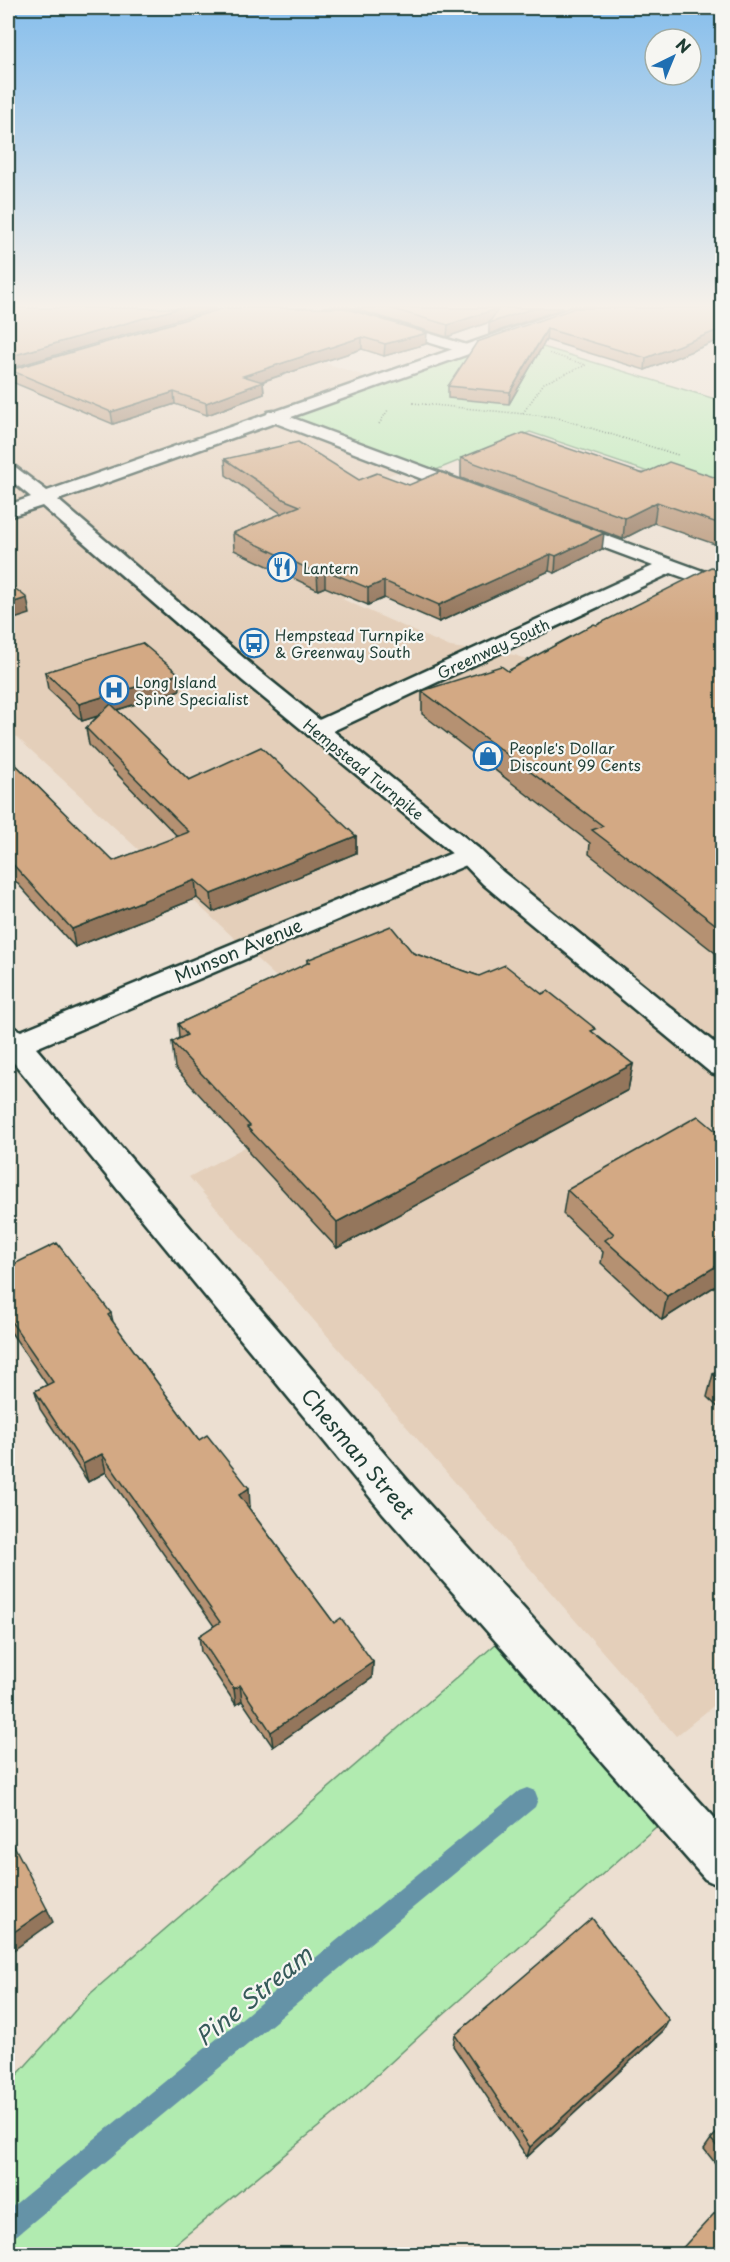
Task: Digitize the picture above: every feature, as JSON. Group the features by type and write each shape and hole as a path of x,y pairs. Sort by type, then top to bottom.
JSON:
{"street":[{"path":"8,510 281,414"},
{"path":"274,416 494,499"},
{"name":"Hempstead Turnpike","path":"8,470 44,497 316,730 469,854 493,878 723,1065"},
{"path":"549,520 723,585"},
{"name":"Greenway South","path":"316,730 670,566"},
{"name":"Munson Avenue","path":"10,1042 469,854"},
{"name":"Chesman Street","path":"10,1042 398,1500 723,1862"}],"path":[{"path":"526,414 585,425 678,456"}],"shaded area":[{"path":"8,414 302,414 292,417 418,464 283,516 414,569 342,599 450,647 515,655 676,723 722,696 722,1699 676,1736 189,1177 381,1074 8,729"}],"green space":[{"path":"301,414 722,414 722,497 530,432 436,470 291,417"},
{"path":"505,1636 665,1819 439,2018 339,2110 163,2254 8,2254 8,2085 91,1993"}],"building":[{"path":"523,433 643,474 669,462 723,480 723,525 657,502 625,518 461,458"},
{"path":"298,442 359,480 377,473 409,485 440,472 604,533 556,556 551,554 439,605 384,581 368,588 325,570 317,573 233,533 300,506 285,500 225,459"},
{"path":"711,567 723,570 723,930 592,830 603,826 422,691 501,666 508,671 594,624 597,625"},
{"path":"8,583 27,598 8,604"},
{"path":"142,643 179,674 79,704 45,672"},
{"path":"111,704 189,780 261,747 356,836 211,894 195,880 72,929 8,859 8,757 113,861 189,832 86,728"},
{"path":"391,926 413,953 479,976 505,965 542,994 548,991 596,1029 591,1031 633,1064 337,1222 247,1127 250,1126 172,1042 187,1035 178,1024 310,962 307,960"},
{"path":"698,1116 723,1137 723,1262 667,1296 605,1240 614,1234 567,1190"},
{"path":"57,1243 111,1313 108,1315 199,1440 207,1435 249,1488 239,1495 334,1623 341,1618 373,1662 271,1732 240,1685 234,1689 199,1636 220,1622 102,1454 83,1464 35,1391 53,1382 8,1317 8,1267"},
{"path":"723,1368 723,1382 713,1374"},
{"path":"8,1834 47,1909 8,1936"},
{"path":"592,1918 669,2020 530,2147 455,2035"},
{"path":"723,2127 723,2154 711,2139"},
{"path":"723,2204 723,2254 677,2254"}],"waterway":[{"name":"Pine Stream","path":"8,2226 527,1799"}],"place":[{"name":"Lantern","path":"282,567"},
{"name":"Hempstead Turnpike & Greenway South","path":"254,643"},
{"name":"Long Island Spine Specialist","path":"114,690"},
{"name":"People's Dollar Discount 99 Cents","path":"488,756"}]}
